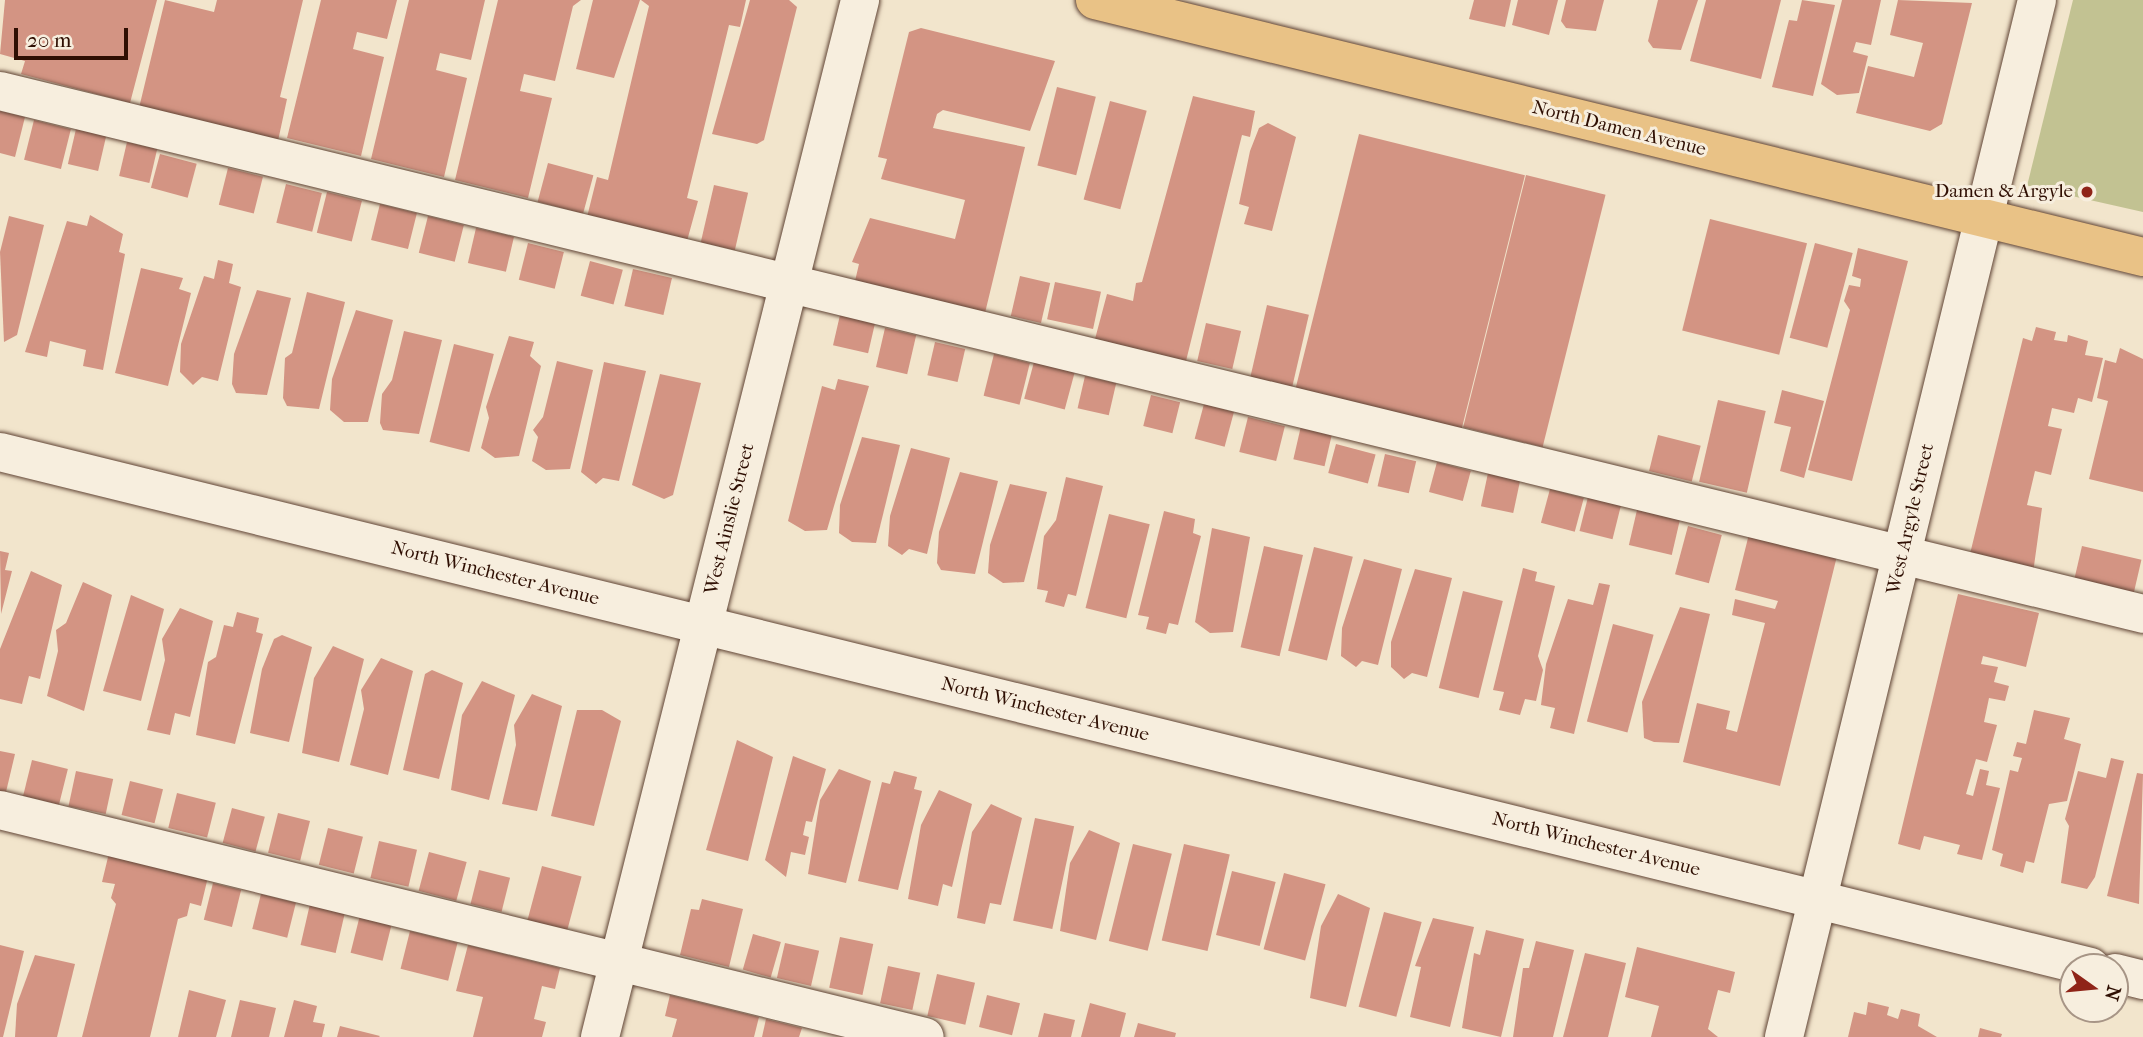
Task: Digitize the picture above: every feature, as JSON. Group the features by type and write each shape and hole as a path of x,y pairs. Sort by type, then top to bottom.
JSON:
{"main road":[{"name":"North Damen Avenue","path":"1095,0 2143,257"}],"street":[{"name":"West Ainslie Street","path":"600,1037 860,0"},
{"name":"West Argyle Street","path":"1784,1037 2037,0"},
{"path":"0,91 2143,614"},
{"name":"North Winchester Avenue","path":"0,452 2059,959"},
{"path":"0,810 925,1037"}],"green space":[{"path":"2073,0 2143,0 2143,212 2027,186"}],"building":[{"path":"5,0 157,0 130,103 21,74 25,61 0,54"},
{"path":"165,0 214,12 217,0 303,0 280,97 287,99 278,141 139,108"},
{"path":"321,0 397,0 387,39 357,32 353,49 384,57 361,156 287,138"},
{"path":"409,0 485,0 471,60 440,53 436,70 467,78 444,177 371,159"},
{"path":"498,0 581,0 573,6 555,81 524,74 520,91 552,98 528,198 455,180"},
{"path":"593,0 640,0 614,78 576,69"},
{"path":"641,0 746,0 740,27 729,25 687,198 698,201 687,241 587,217 597,177 608,180 649,6"},
{"path":"750,0 789,0 797,7 764,140 757,144 712,134"},
{"path":"1474,0 1511,0 1505,27 1469,19"},
{"path":"1518,0 1558,0 1549,35 1512,25"},
{"path":"1566,0 1604,0 1596,31 1566,28 1561,21"},
{"path":"1658,0 1698,0 1681,50 1653,48 1648,41"},
{"path":"1706,0 1781,0 1761,79 1690,61"},
{"path":"1802,0 1835,5 1813,96 1772,87 1789,20 1797,21"},
{"path":"1842,0 1881,0 1871,45 1856,42 1853,52 1868,56 1859,93 1837,95 1821,84"},
{"path":"1898,0 1972,3 1942,124 1930,131 1856,113 1868,66 1914,77 1923,43 1890,35"},
{"path":"921,28 1055,61 1030,131 943,110 937,114 933,128 1025,147 985,313 855,281 859,264 852,262 870,218 955,239 965,200 881,179 887,159 878,157 909,32"},
{"path":"1057,87 1096,97 1076,175 1037,166"},
{"path":"1193,96 1255,111 1250,137 1242,135 1186,361 1095,339 1107,294 1133,301 1136,283 1142,282"},
{"path":"1110,101 1147,111 1120,209 1084,200"},
{"path":"0,111 25,117 15,157 0,153"},
{"path":"34,120 71,129 61,169 24,160"},
{"path":"1268,123 1296,137 1272,231 1244,224 1249,207 1239,204 1250,151 1259,128"},
{"path":"76,129 106,136 98,171 68,164"},
{"path":"1359,134 1525,175 1461,431 1295,389"},
{"path":"127,142 157,149 149,183 119,176"},
{"path":"160,154 197,164 188,198 151,188"},
{"path":"548,163 593,175 583,214 538,202"},
{"path":"228,168 263,177 254,214 219,205"},
{"path":"1526,175 1606,195 1543,447 1463,427"},
{"path":"286,184 322,193 312,232 276,223"},
{"path":"714,185 748,193 735,250 701,242"},
{"path":"327,192 362,201 352,241 317,233"},
{"path":"380,204 417,213 408,249 371,240"},
{"path":"90,215 123,234 119,252 125,254 103,370 83,366 86,350 50,341 47,357 25,352 67,221 87,226"},
{"path":"9,216 44,225 17,335 4,342 0,252"},
{"path":"428,216 464,225 455,262 419,253"},
{"path":"1710,219 1807,243 1779,355 1682,331"},
{"path":"476,228 514,237 506,272 468,263"},
{"path":"528,243 564,252 555,289 519,280"},
{"path":"1815,243 1853,253 1827,348 1790,338"},
{"path":"1858,248 1908,261 1852,481 1808,470 1850,310 1844,301 1849,285 1860,287 1861,279 1852,276"},
{"path":"218,260 233,264 229,283 241,287 218,381 202,377 193,385 180,372 181,344 204,276 214,279"},
{"path":"590,261 623,270 614,305 581,296"},
{"path":"141,268 183,278 179,289 191,293 168,386 115,373"},
{"path":"633,269 672,278 663,315 624,306"},
{"path":"1020,276 1050,283 1041,323 1011,316"},
{"path":"1055,282 1101,292 1093,329 1047,319"},
{"path":"257,290 291,298 267,395 236,393 232,384 234,354"},
{"path":"307,292 345,302 319,409 287,406 283,398 285,358 292,353"},
{"path":"1267,305 1309,315 1292,387 1250,377"},
{"path":"356,310 393,320 368,422 344,422 330,410 332,379"},
{"path":"840,315 875,323 868,353 833,345"},
{"path":"1206,323 1241,331 1232,369 1197,361"},
{"path":"2036,327 2056,332 2054,340 2067,342 2068,335 2088,341 2085,355 2103,358 2092,402 2078,398 2074,413 2052,408 2048,426 2062,429 2051,475 2035,471 2027,505 2042,508 2033,573 1969,558 2023,338 2032,341"},
{"path":"885,328 916,335 907,374 876,367"},
{"path":"404,331 442,340 419,434 383,430 380,423 382,394 392,380"},
{"path":"509,336 534,342 530,356 541,366 519,456 495,458 481,448 489,418 486,407"},
{"path":"935,342 965,349 958,382 927,375"},
{"path":"454,344 494,354 469,452 430,442"},
{"path":"2120,348 2143,359 2143,492 2089,479 2108,401 2097,398 2105,360 2116,363"},
{"path":"994,354 1030,363 1019,405 984,396"},
{"path":"557,361 593,370 570,469 546,470 532,461 538,437 533,430 543,417"},
{"path":"604,362 646,371 619,481 603,478 596,484 581,472"},
{"path":"1034,362 1075,373 1065,410 1024,399"},
{"path":"660,374 701,383 673,495 664,499 632,485"},
{"path":"1085,376 1116,383 1109,415 1078,408"},
{"path":"838,379 869,386 827,530 805,531 788,521 822,386 835,390"},
{"path":"1782,390 1824,401 1804,478 1780,471 1791,427 1774,423"},
{"path":"1151,395 1180,402 1172,433 1143,426"},
{"path":"1718,400 1766,411 1747,493 1699,482"},
{"path":"1204,404 1234,412 1225,447 1195,439"},
{"path":"1248,417 1285,426 1276,461 1239,452"},
{"path":"1301,426 1332,433 1325,466 1293,459"},
{"path":"1658,435 1701,446 1692,482 1649,471"},
{"path":"862,437 900,445 876,543 852,542 839,533 840,505"},
{"path":"1336,444 1376,455 1368,484 1328,473"},
{"path":"911,448 950,458 927,554 909,549 902,555 888,546 890,516"},
{"path":"1385,454 1416,461 1409,493 1378,486"},
{"path":"1437,462 1471,471 1463,501 1429,492"},
{"path":"960,472 998,481 975,574 941,570 937,563 939,532"},
{"path":"1488,473 1520,480 1513,513 1481,506"},
{"path":"1066,477 1103,486 1076,596 1068,594 1064,607 1045,602 1048,591 1037,589 1044,536 1056,520"},
{"path":"1010,484 1047,492 1024,582 1003,583 988,573 990,545"},
{"path":"1550,489 1584,498 1575,532 1541,523"},
{"path":"1588,497 1621,505 1613,539 1580,531"},
{"path":"1637,510 1680,520 1672,555 1629,545"},
{"path":"1164,511 1195,519 1193,533 1201,536 1178,625 1169,623 1166,634 1146,629 1149,617 1138,615"},
{"path":"1109,514 1150,524 1126,618 1086,608"},
{"path":"1688,526 1722,535 1709,583 1675,574"},
{"path":"1212,528 1250,537 1233,632 1210,633 1195,622"},
{"path":"1749,534 1837,556 1780,786 1683,762 1697,703 1730,711 1726,729 1737,732 1765,623 1732,615 1735,599 1775,609 1778,601 1735,590"},
{"path":"1264,546 1303,555 1280,656 1241,647"},
{"path":"2082,546 2141,560 2133,595 2074,581"},
{"path":"1314,547 1353,557 1327,660 1288,651"},
{"path":"0,551 9,553 5,570 12,571 1,614"},
{"path":"1364,559 1402,569 1378,665 1362,661 1356,667 1341,656 1342,628"},
{"path":"1523,568 1537,572 1535,581 1555,586 1538,656 1543,670 1536,701 1525,699 1520,715 1499,710 1504,692 1493,690"},
{"path":"1415,569 1452,578 1427,677 1412,673 1404,679 1391,667 1391,642"},
{"path":"31,571 62,585 40,679 29,676 22,704 0,699 0,649"},
{"path":"83,582 112,595 84,711 47,696 58,651 56,630 66,623"},
{"path":"1599,583 1610,585 1574,734 1550,728 1555,708 1541,705 1546,664 1568,599 1593,605"},
{"path":"1463,591 1503,601 1479,698 1439,688"},
{"path":"1958,594 2039,613 2026,667 1983,656 1981,664 1998,667 1994,682 2009,686 2005,701 1989,698 1984,722 1997,725 1987,762 1976,759 1966,794 1973,796 1980,769 1989,771 1986,785 2000,788 1982,860 1957,854 1960,845 1924,836 1920,850 1898,844"},
{"path":"131,595 164,609 141,701 103,691"},
{"path":"1680,607 1710,614 1679,743 1654,742 1644,738 1642,702"},
{"path":"180,608 213,621 190,717 175,713 170,735 147,730 165,660 162,639"},
{"path":"237,612 259,618 256,632 263,634 235,744 196,735 208,662 216,657 224,625 233,627"},
{"path":"1613,624 1654,635 1627,732 1587,722"},
{"path":"282,635 312,647 289,742 250,733 262,669 274,639"},
{"path":"333,646 364,659 339,762 302,753 314,678"},
{"path":"381,658 413,671 388,775 350,765 364,709 361,690"},
{"path":"432,670 463,683 439,779 403,770 425,674"},
{"path":"482,681 515,695 489,800 451,790 462,715"},
{"path":"532,694 562,706 537,811 502,804 516,745 514,725"},
{"path":"577,710 602,710 621,721 594,826 551,816"},
{"path":"2034,710 2070,718 2064,739 2081,744 2067,801 2049,804 2034,863 2026,861 2023,873 2000,866 2003,854 1992,850 2010,770 2018,772 2022,758 2013,756 2017,742 2026,744"},
{"path":"737,740 773,757 748,861 706,850"},
{"path":"0,751 15,754 6,792 0,791"},
{"path":"793,756 826,769 812,822 806,821 803,835 809,837 805,855 791,852 786,877 765,860"},
{"path":"2111,758 2124,761 2095,877 2087,889 2061,883 2069,826 2065,819 2078,771 2106,778"},
{"path":"32,760 68,769 59,805 23,796"},
{"path":"839,769 871,781 846,883 808,874 820,800"},
{"path":"76,771 113,779 106,814 69,806"},
{"path":"894,771 917,777 914,789 922,791 898,890 858,881 882,782 890,784"},
{"path":"2137,773 2143,774 2139,904 2107,896"},
{"path":"130,781 163,789 155,823 122,815"},
{"path":"939,790 972,804 952,887 943,884 938,906 908,899 921,825"},
{"path":"177,793 216,803 207,838 168,828"},
{"path":"991,804 1022,818 1001,905 990,903 985,924 957,918 972,832"},
{"path":"232,808 265,817 256,852 223,843"},
{"path":"278,813 310,821 300,861 268,853"},
{"path":"1035,818 1074,826 1052,929 1013,921"},
{"path":"328,828 363,837 354,874 319,865"},
{"path":"1089,830 1120,843 1096,940 1060,931 1070,863"},
{"path":"379,841 417,850 408,887 370,878"},
{"path":"1133,844 1172,854 1148,951 1109,941"},
{"path":"1184,844 1230,855 1208,951 1162,940"},
{"path":"429,852 467,862 456,901 419,891"},
{"path":"109,853 208,877 201,906 190,903 187,916 178,919 150,1037 82,1037 116,904 111,898 115,884 102,882"},
{"path":"542,866 582,877 567,932 527,921"},
{"path":"479,870 510,878 502,912 471,904"},
{"path":"1232,871 1276,882 1260,946 1216,935"},
{"path":"1284,873 1326,884 1305,960 1264,949"},
{"path":"213,883 241,890 232,927 204,920"},
{"path":"261,894 296,903 287,938 252,929"},
{"path":"1338,894 1370,908 1346,1007 1310,998 1321,926"},
{"path":"702,899 743,909 729,967 680,955 691,909 699,910"},
{"path":"310,904 345,912 336,953 301,945"},
{"path":"1384,912 1422,922 1396,1017 1359,1007"},
{"path":"360,915 392,923 383,961 351,953"},
{"path":"1433,918 1474,927 1450,1027 1410,1017 1421,967 1415,966"},
{"path":"1486,930 1524,939 1501,1037 1462,1028 1474,953 1480,955"},
{"path":"410,931 458,943 448,981 401,969"},
{"path":"753,934 781,942 771,978 743,970"},
{"path":"840,937 873,944 862,995 829,988"},
{"path":"1536,941 1574,950 1553,1037 1513,1037 1523,968 1529,968"},
{"path":"785,943 819,951 811,986 777,978"},
{"path":"0,945 24,951 3,1037 0,1037"},
{"path":"468,945 560,968 555,989 542,986 534,1019 546,1022 542,1037 473,1037 483,997 456,991"},
{"path":"1637,947 1735,972 1730,993 1718,990 1708,1029 1718,1037 1651,1037 1659,1006 1625,997"},
{"path":"1585,953 1626,963 1608,1037 1563,1037"},
{"path":"35,955 75,964 57,1037 15,1037 17,1004"},
{"path":"888,966 920,973 912,1010 880,1003"},
{"path":"937,974 975,983 965,1025 927,1016"},
{"path":"189,990 226,1000 216,1037 178,1037"},
{"path":"670,995 759,1017 754,1037 672,1037 677,1019 665,1016"},
{"path":"987,995 1020,1003 1012,1035 979,1027"},
{"path":"240,1000 276,1008 269,1037 231,1037"},
{"path":"294,1000 317,1006 313,1022 325,1024 322,1037 284,1037"},
{"path":"1868,1002 1889,1007 1887,1015 1898,1019 1901,1009 1920,1014 1918,1026 1937,1037 1848,1037 1854,1012 1866,1015"},
{"path":"1090,1003 1126,1013 1120,1037 1081,1037"},
{"path":"1044,1013 1075,1020 1071,1037 1038,1037"},
{"path":"766,1019 802,1028 799,1037 762,1037"},
{"path":"1138,1023 1176,1033 1175,1037 1134,1037"},
{"path":"340,1026 380,1036 337,1037"},
{"path":"1980,1028 2002,1034 2001,1037 1978,1037"}],"place":[{"name":"Damen & Argyle","path":"2087,192"}]}
